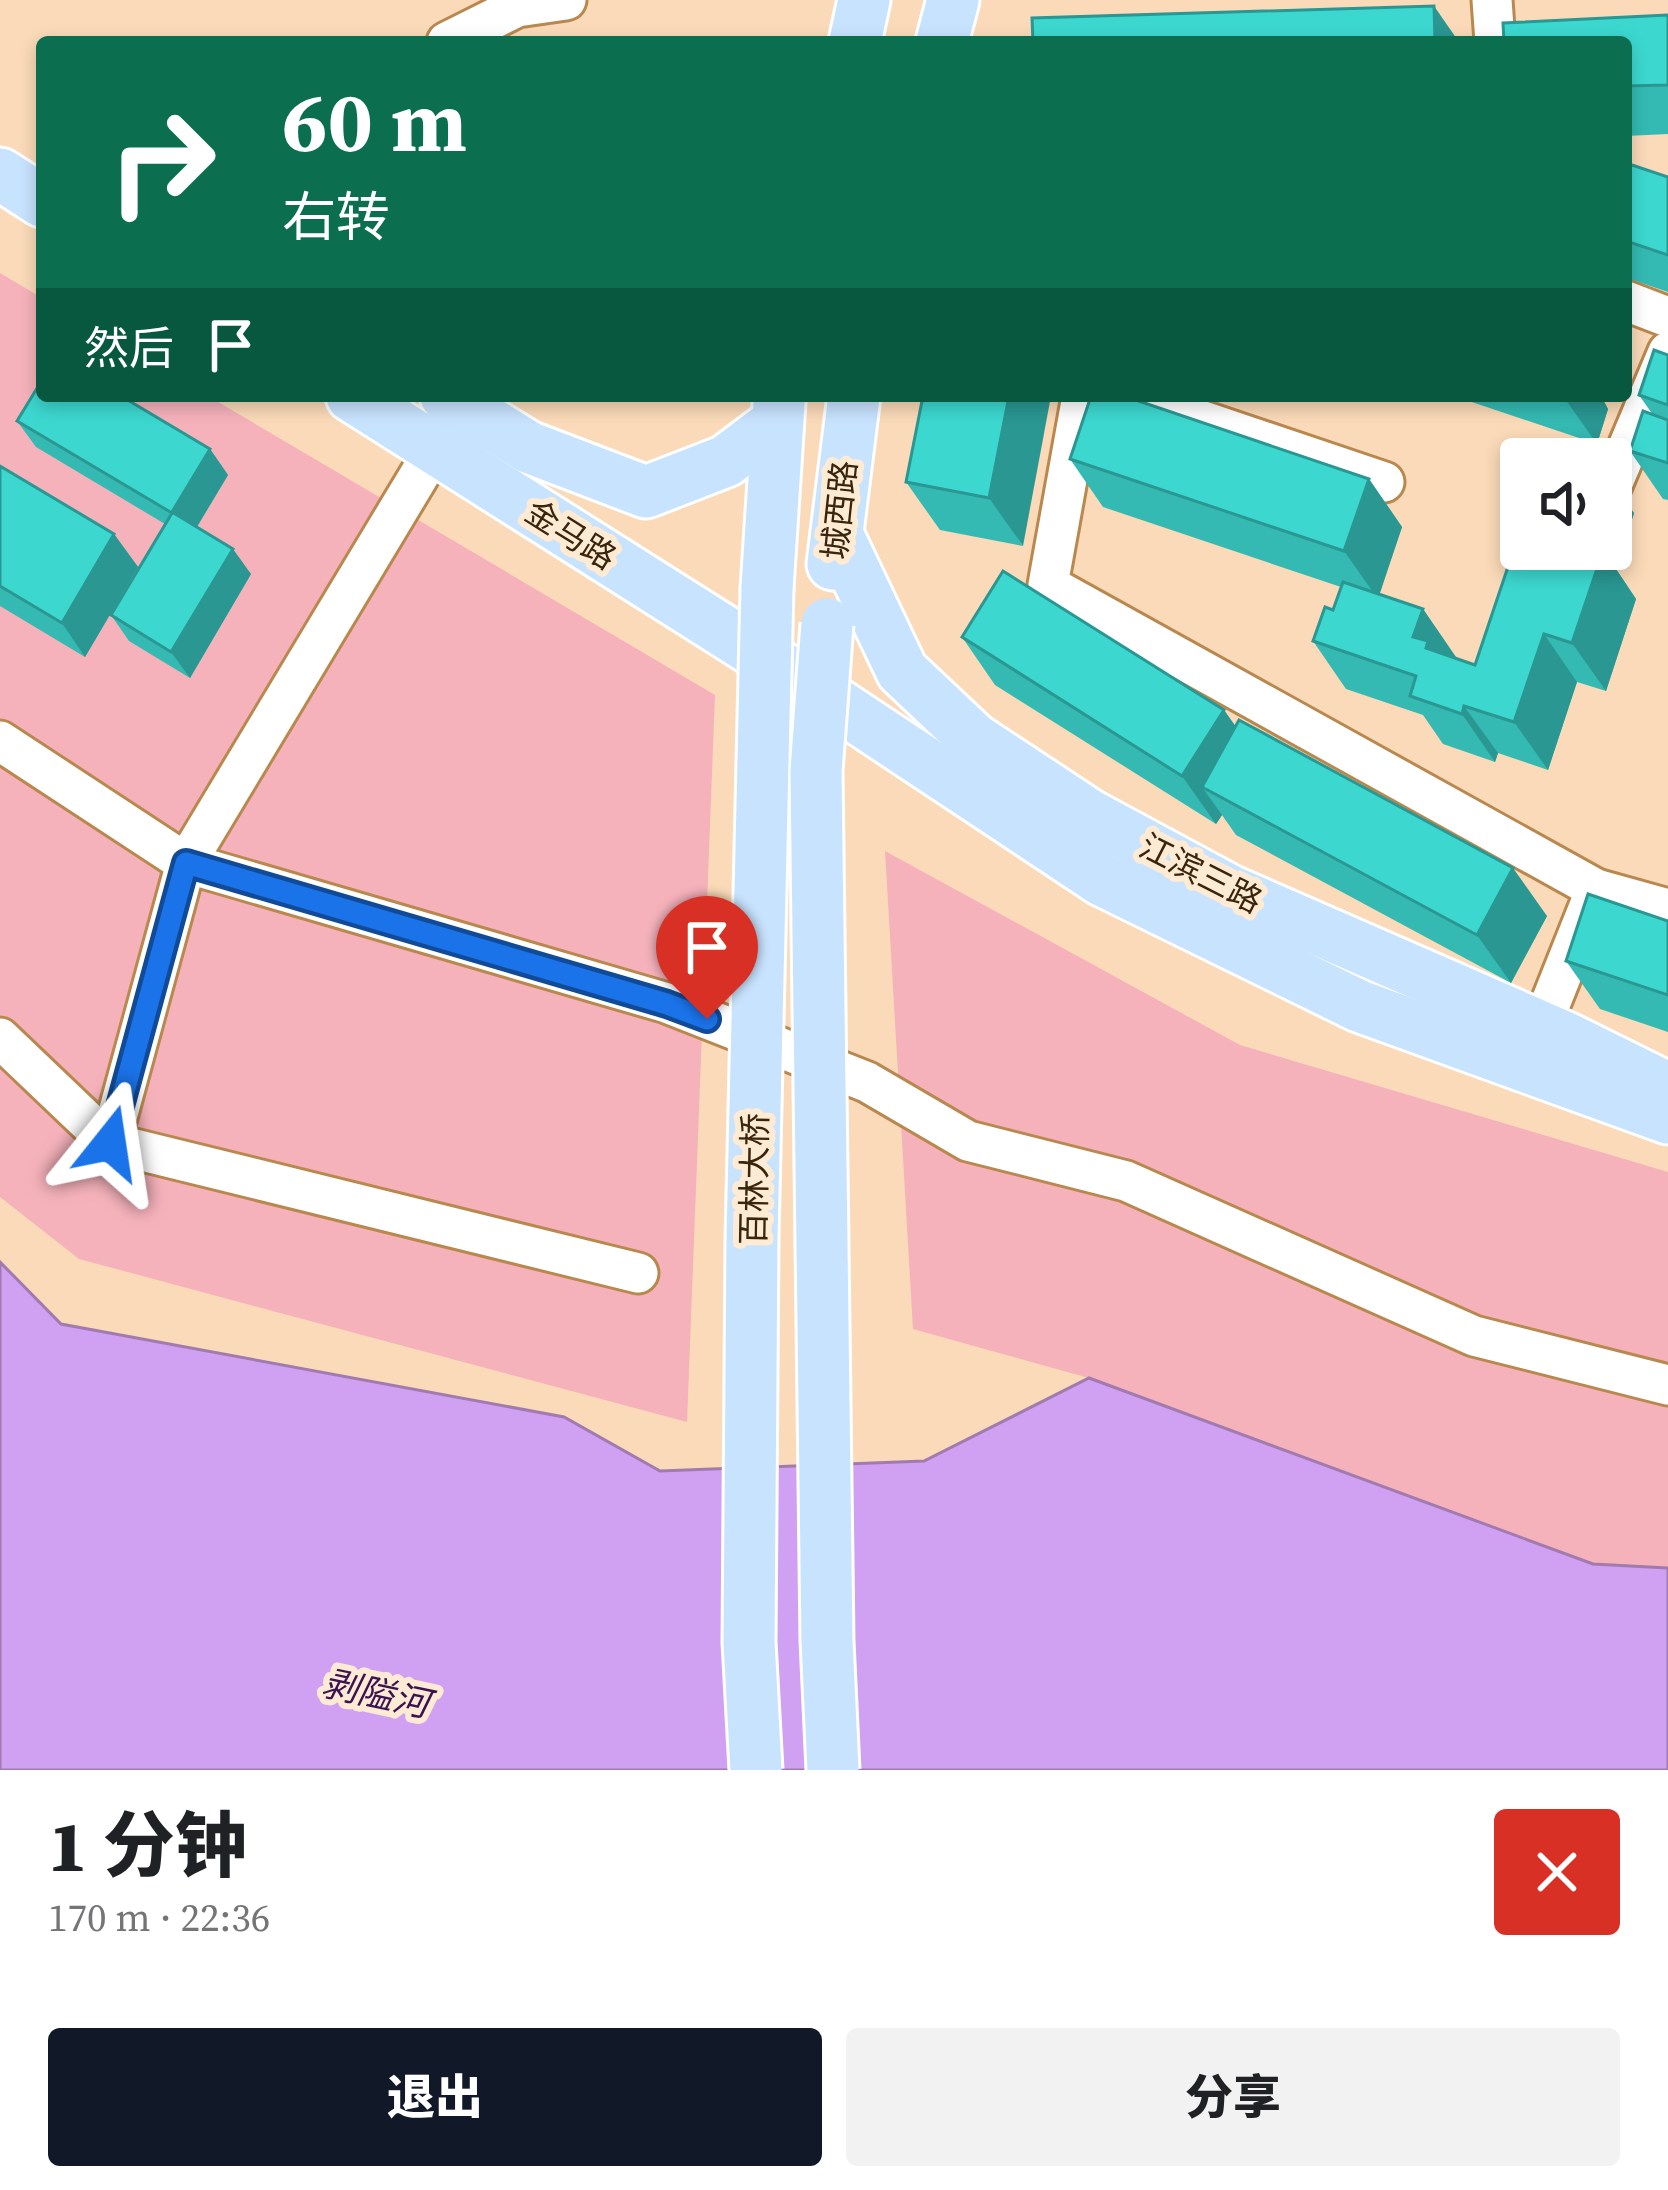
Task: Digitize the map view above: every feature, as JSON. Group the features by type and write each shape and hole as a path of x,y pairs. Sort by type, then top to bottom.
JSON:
{"main road":[{"path":"855,36 864,0"},
{"path":"944,36 953,0"},
{"path":"0,144 36,160"},
{"path":"0,174 36,197"},
{"name":"金马路","path":"362,402 790,673"},
{"path":"456,402 527,447 646,493 726,461 777,410"},
{"name":"城西路","path":"827,624 853,402"},
{"name":"百林大桥","path":"756,1770 749,1642 752,1333 766,588 777,410"},
{"name":"江滨三路","path":"837,533 902,670 974,739 1090,814 1230,891 1541,1027 1668,1089"},
{"name":"百林大桥","path":"827,624 816,771 827,1641 833,1770"},
{"name":"江滨三路","path":"790,673 1102,880 1359,1006 1668,1118"}],"street":[{"path":"460,36 517,8 566,0"},
{"path":"1492,0 1495,36"},
{"path":"1632,303 1668,317"},
{"path":"1632,438 1668,352"},
{"path":"1081,402 1048,585 1597,890 1668,909"},
{"path":"1147,402 1384,482"},
{"path":"110,1143 186,863 435,448"},
{"path":"0,741 186,863 667,1004 867,1082 968,1141 1126,1181 1474,1336 1668,1385"},
{"path":"1541,1027 1597,890"},
{"path":"0,1038 110,1143 638,1274"}],"shaded area":[{"path":"0,273 36,294 36,402 218,402 715,695 687,1422 79,1259 0,1197"},
{"path":"885,851 1240,1045 1668,1172 1668,1568 1593,1564 1089,1378 913,1329"}],"water":[{"name":"剥隘河","path":"0,1262 61,1324 564,1417 660,1471 924,1461 1089,1378 1593,1564 1668,1568 1668,1770 0,1770"}],"building":[{"path":"1434,6 1435,36 1033,36 1032,18"},
{"path":"1668,15 1668,85 1632,86 1632,36 1504,36 1503,23"},
{"path":"1632,165 1668,177 1668,255 1632,243"},
{"path":"1654,350 1668,355 1668,405 1639,395"},
{"path":"36,390 36,402 131,402 210,449 172,512 233,549 171,652 111,615 172,513 17,421"},
{"path":"922,402 1008,402 989,498 906,482"},
{"path":"1089,402 1142,402 1369,479 1344,551 1070,459"},
{"path":"1643,411 1668,420 1668,463 1632,452"},
{"path":"0,466 114,534 62,623 0,586"},
{"path":"1507,570 1597,570 1572,643 1544,634 1514,722 1464,706 1462,714 1410,696 1416,676 1313,641 1325,607 1333,610 1343,582 1423,609 1413,637 1428,641 1426,648 1475,665"},
{"path":"1003,571 1224,710 1182,776 962,637"},
{"path":"1239,720 1513,868 1477,935 1202,787"},
{"path":"1588,894 1668,921 1668,995 1566,961"}],"route":[{"path":"110,1143 186,863 707,1019"}]}
